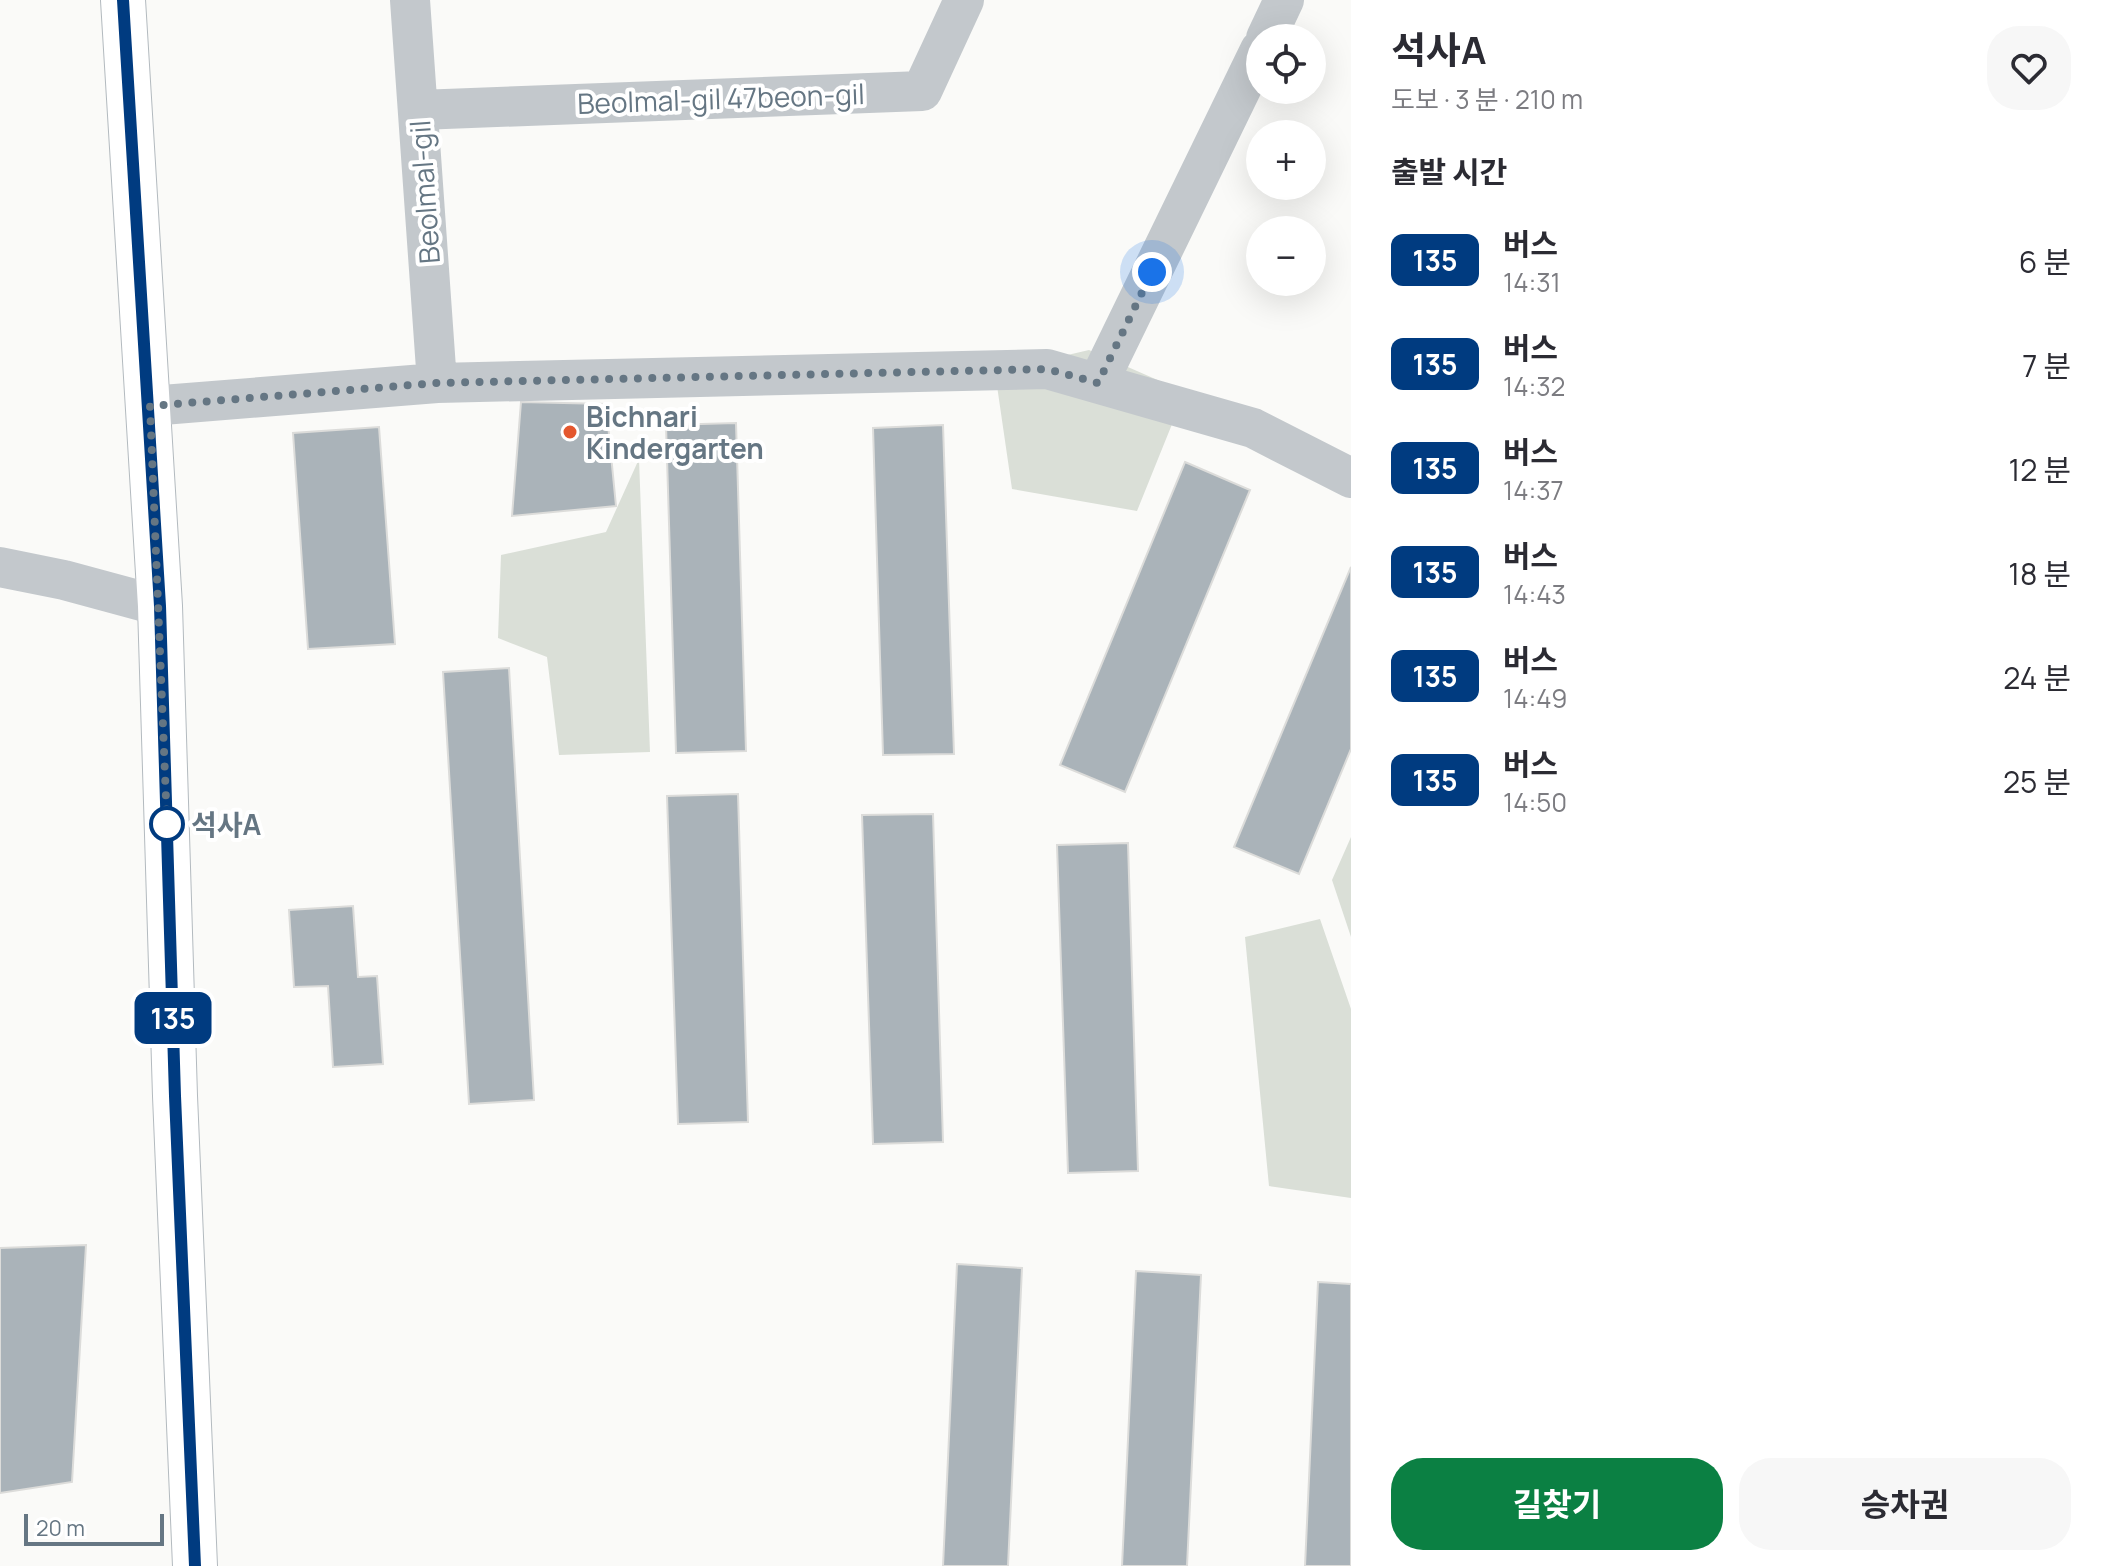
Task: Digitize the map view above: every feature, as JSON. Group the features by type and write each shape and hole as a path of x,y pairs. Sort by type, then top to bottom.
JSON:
{"street":[{"path":"123,0 160,606 175,1096 195,1566"},
{"name":"Beolmal-gil","path":"410,0 437,383"},
{"name":"Beolmal-gil 47beon-gil","path":"419,110 922,91 964,0"},
{"path":"1273,24 1284,0"},
{"path":"1098,383 1246,79"},
{"path":"150,406 437,383 1047,369 1253,428 1351,478"},
{"path":"0,567 64,580 160,606"}],"shaded area":[{"path":"1089,350 1185,392 1137,511 1012,489 995,372"},
{"path":"639,459 650,752 559,755 547,657 498,638 501,555 606,532"},
{"path":"1351,837 1351,937 1332,880"},
{"path":"1320,919 1351,1009 1351,1198 1269,1186 1245,937"}],"building":[{"path":"521,402 606,404 616,506 512,516"},
{"path":"736,423 746,751 676,753 666,425"},
{"path":"943,425 954,754 883,755 873,428"},
{"path":"379,427 395,644 308,649 293,433"},
{"path":"1185,462 1250,490 1125,792 1060,765"},
{"path":"1351,567 1351,749 1299,874 1234,847"},
{"path":"509,668 534,1100 469,1104 443,672"},
{"path":"738,794 748,1122 678,1124 667,796"},
{"path":"933,814 943,1142 873,1144 862,815"},
{"path":"1128,843 1138,1171 1068,1173 1057,845"},
{"path":"353,906 358,977 377,976 383,1064 333,1067 328,986 294,987 289,910"},
{"path":"86,1245 72,1482 0,1493 0,1248"},
{"path":"957,1264 1022,1268 1008,1566 943,1566"},
{"path":"1136,1271 1201,1275 1187,1566 1122,1566"},
{"path":"1318,1282 1351,1284 1351,1566 1305,1566"}],"bus line":[{"name":"135","path":"123,0 160,606 175,1096 195,1566"}],"place":[{"name":"Bichnari Kindergarten","path":"570,432"},
{"name":"석사A","path":"167,824"}],"route":[{"path":"167,824 150,406 437,383 1047,369 1098,383 1152,272"}]}
